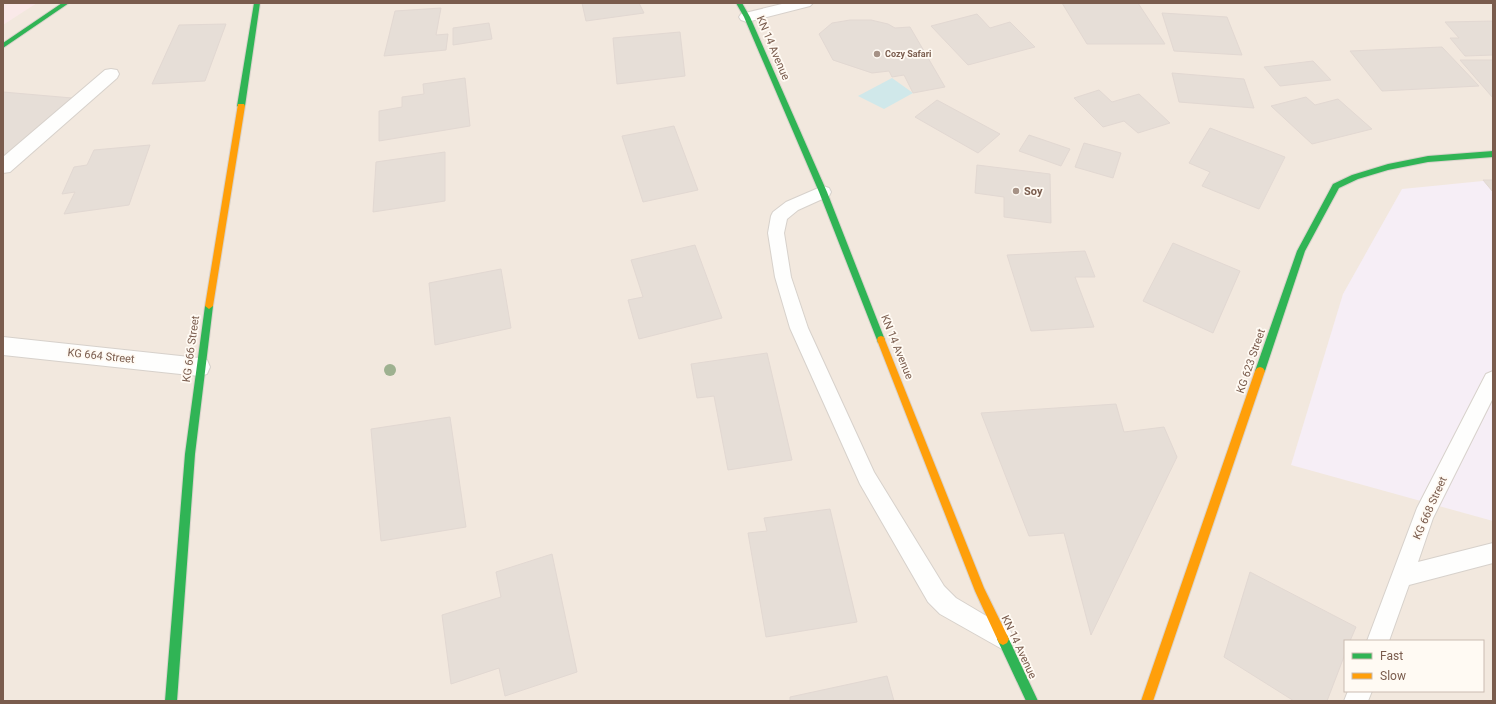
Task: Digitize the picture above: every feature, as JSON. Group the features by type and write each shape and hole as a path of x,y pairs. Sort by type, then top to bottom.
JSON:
{"street":[{"path":"3,46 66,3"},
{"name":"KG 666 Street","path":"171,701 183,515 199,368 257,3"},
{"name":"KN 14 Avenue","path":"739,3 747,17 822,192 980,591 1032,701"},
{"path":"747,17 805,3"},
{"path":"3,168 111,74"},
{"name":"KG 623 Street","path":"1147,701 1300,251 1336,186 1355,177 1388,167 1428,159 1493,154"},
{"name":"KG 664 Street","path":"3,346 199,368"}],"lane":[{"path":"822,192 792,206 779,216 776,233 783,277 799,328 867,478 924,577 936,594 948,606 1002,638"},
{"name":"KG 668 Street","path":"1378,640 1424,515 1493,379"},
{"path":"1402,576 1493,553"}],"shaded area":[{"path":"3,3 1493,3 1493,701 3,701"},
{"path":"3,3 37,3 3,25"},
{"path":"1493,180 1493,521 1291,465 1343,294 1402,189"}],"water":[{"path":"892,78 913,93 884,109 858,96"}],"building":[{"path":"582,3 639,3 644,13 586,21"},
{"path":"1062,3 1138,3 1165,44 1087,44"},
{"path":"441,8 436,35 448,34 446,50 384,56 395,11"},
{"path":"1162,13 1227,17 1242,55 1174,51"},
{"path":"977,14 990,28 1010,22 1035,47 968,65 931,26"},
{"name":"Cozy Safari","path":"850,20 871,20 888,24 895,28 910,27 945,87 913,93 904,75 892,77 889,71 872,73 833,60 819,34 832,23"},
{"path":"1493,21 1493,55 1465,56 1450,38 1459,38 1445,22"},
{"path":"489,23 492,39 453,45 453,28"},
{"path":"226,24 205,81 152,84 179,25"},
{"path":"680,32 685,76 617,84 613,38"},
{"path":"1442,47 1479,86 1382,91 1350,51"},
{"path":"1460,60 1493,60 1493,98"},
{"path":"1313,61 1331,80 1280,86 1264,67"},
{"path":"1172,73 1244,79 1254,108 1179,102"},
{"path":"465,78 470,126 379,141 379,111 402,107 402,97 424,94 423,84"},
{"path":"1099,90 1112,102 1139,94 1170,123 1138,133 1124,121 1103,127 1074,98"},
{"path":"3,92 72,98 3,157"},
{"path":"1306,97 1315,105 1338,99 1372,129 1312,144 1271,106"},
{"path":"937,100 1000,134 978,153 915,117"},
{"path":"674,126 698,190 643,202 622,136"},
{"path":"1210,128 1285,157 1259,209 1202,186 1210,172 1189,163"},
{"path":"1029,135 1070,149 1061,166 1019,151"},
{"path":"1084,143 1121,153 1113,178 1075,167"},
{"path":"150,145 129,205 64,214 75,192 62,194 74,167 87,165 94,150"},
{"path":"445,152 445,201 373,212 376,162"},
{"path":"977,165 1050,174 1051,223 1004,217 1004,197 975,193"},
{"path":"1483,180 1493,180 1493,192"},
{"path":"1173,243 1240,271 1213,333 1143,301"},
{"path":"695,245 722,318 639,339 628,300 643,297 631,260"},
{"path":"1085,251 1095,277 1075,277 1094,327 1031,331 1007,255"},
{"path":"501,269 511,328 435,345 429,283"},
{"path":"767,353 792,460 728,470 714,396 697,398 691,364"},
{"path":"1116,404 1124,432 1164,427 1177,457 1091,635 1064,533 1029,536 981,413"},
{"path":"450,417 466,527 381,541 371,429"},
{"path":"830,509 857,622 766,637 748,533 767,531 764,518"},
{"path":"552,554 577,672 505,696 499,668 451,684 442,615 501,597 496,572"},
{"path":"1250,572 1356,627 1350,640 1344,640 1344,657 1327,701 1294,701 1224,657"},
{"path":"887,676 894,701 790,701 790,697"}],"traffic: fast":[{"path":"3,46 66,3"},
{"path":"241,106 257,3"},
{"path":"739,3 747,17 823,192 881,340"},
{"path":"1260,371 1301,251 1336,186 1355,177 1388,167 1428,159 1493,154"},
{"path":"171,701 181,553 190,454 195,404 209,306"},
{"path":"1003,639 1032,701"}],"traffic: slow":[{"path":"209,306 241,106"},
{"path":"881,340 980,591 1003,639"},
{"path":"1147,701 1260,371"}],"place":[{"name":"Cozy Safari","path":"877,54"},
{"name":"Soy","path":"1016,191"}]}
